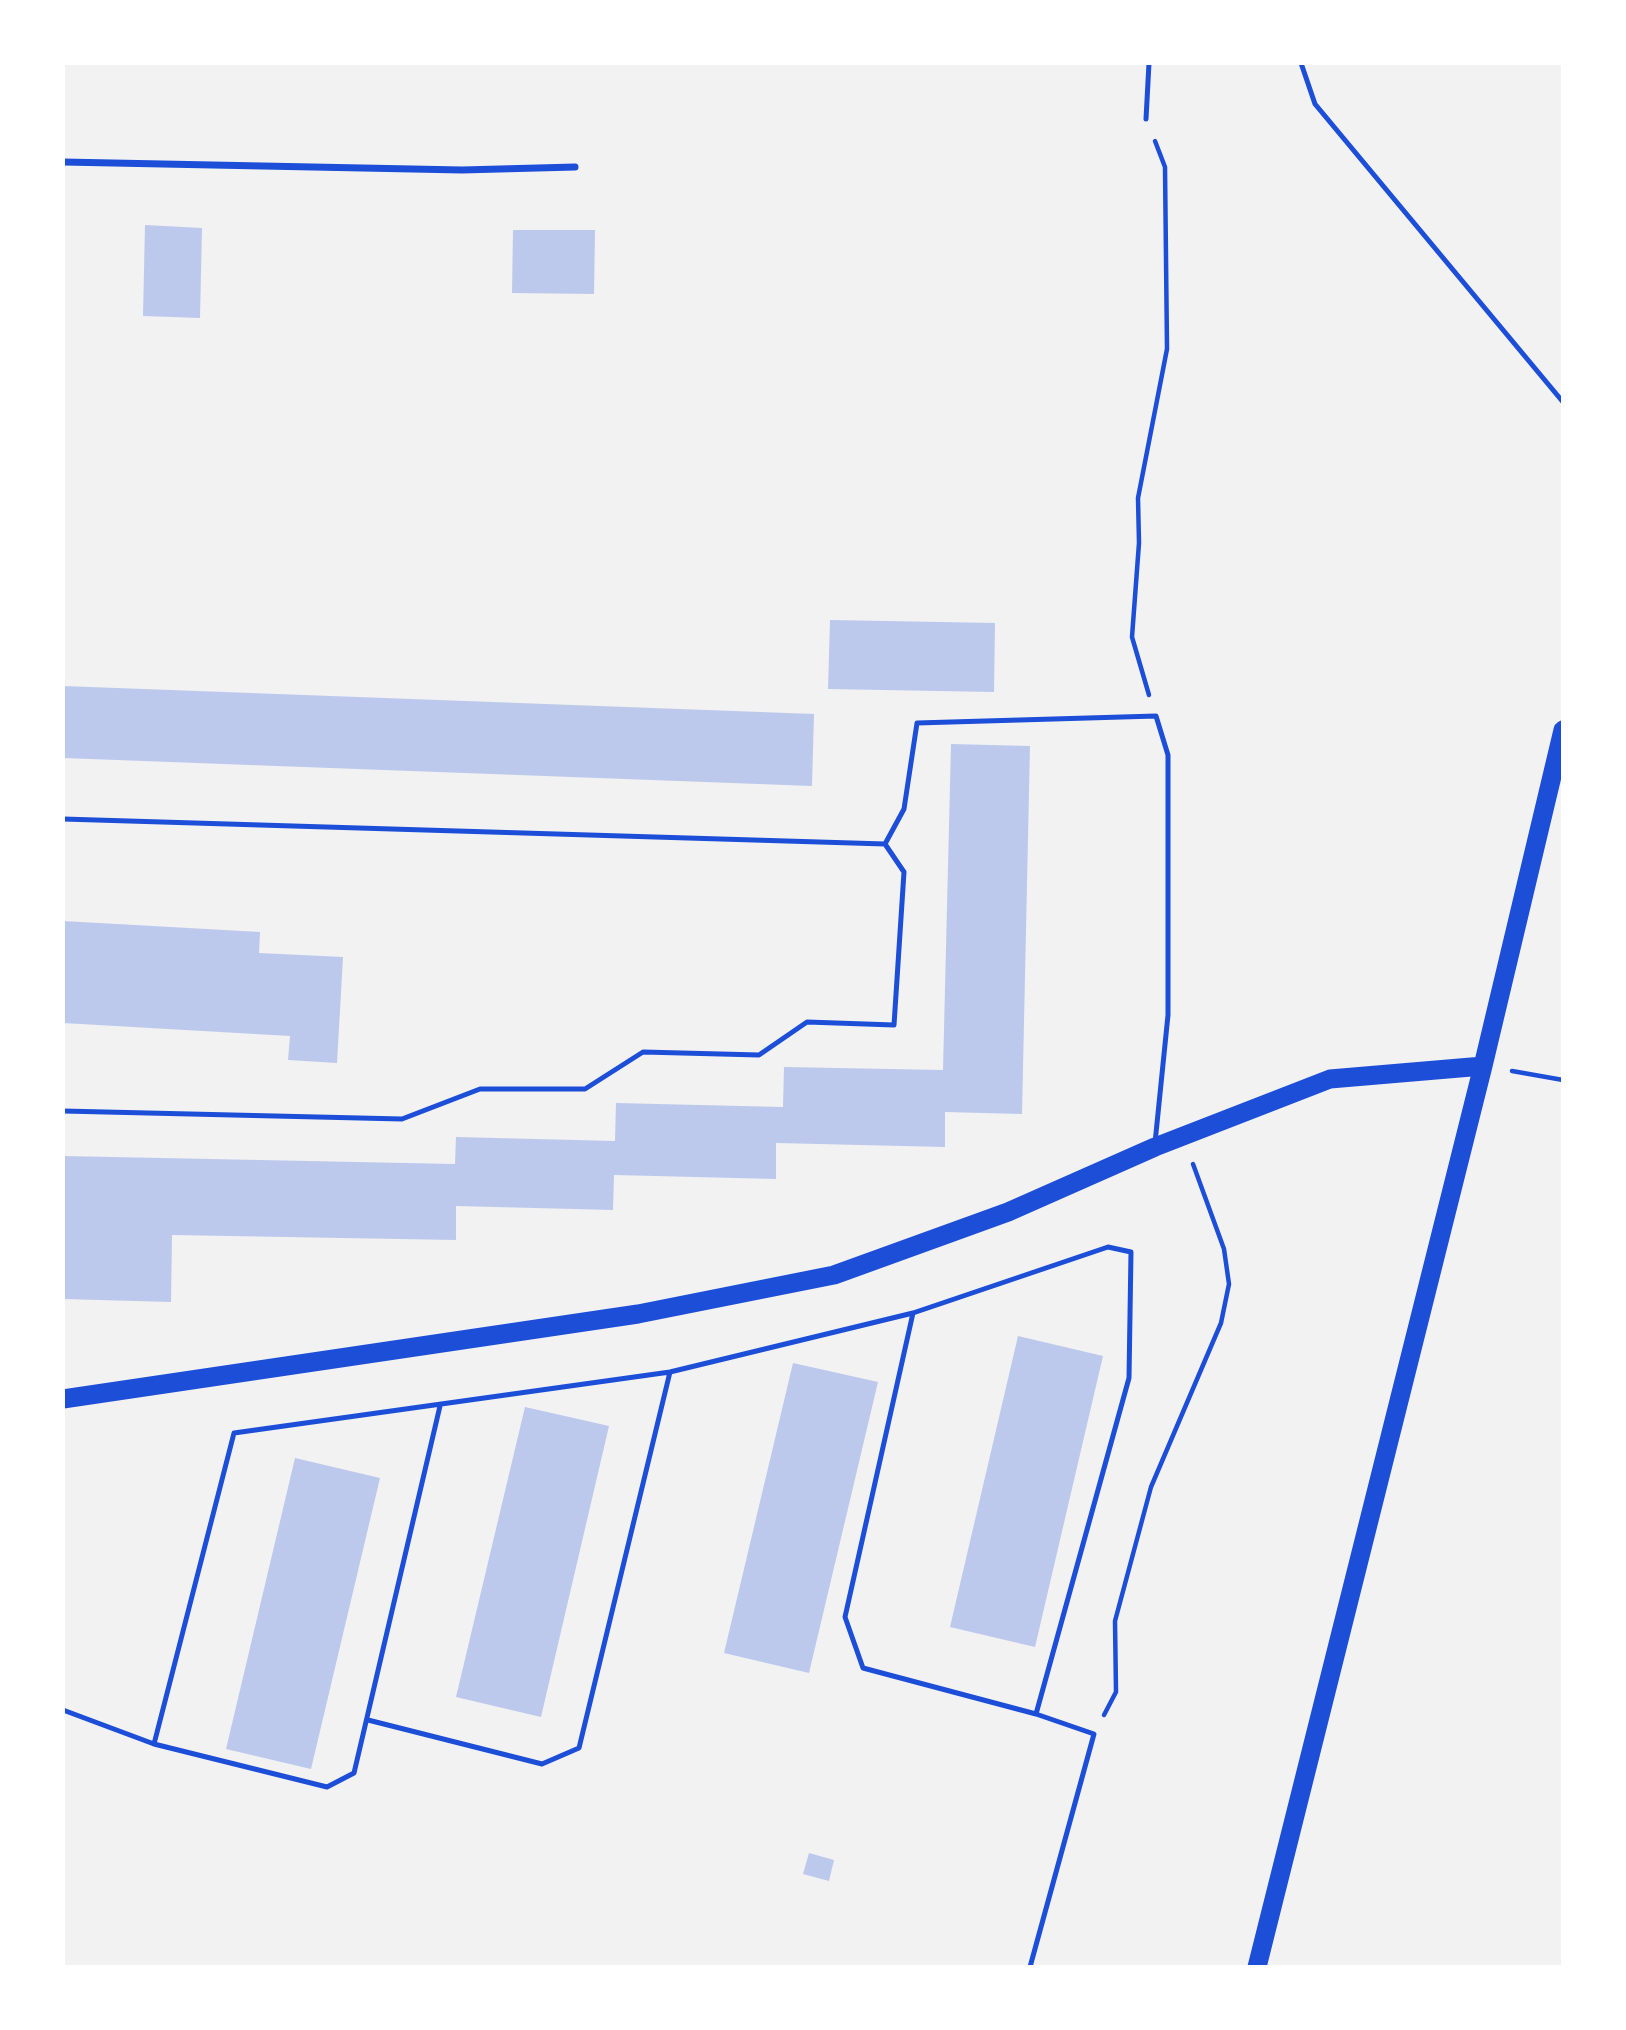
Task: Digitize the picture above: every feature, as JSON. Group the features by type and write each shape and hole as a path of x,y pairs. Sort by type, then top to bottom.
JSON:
{"highway":[{"path":"1257,1967 1483,1066 1563,730"},
{"path":"63,1399 638,1314 834,1275 1009,1212 1154,1147 1330,1079 1483,1066"}],"street":[{"path":"63,162 462,170 575,167"}],"lane":[{"path":"1146,119 1149,63"},
{"path":"1301,63 1315,104 1563,402"},
{"path":"885,844 904,809 917,723 1156,716 1168,755 1168,1015 1154,1147"},
{"path":"63,819 885,844"},
{"path":"63,1111 402,1119 480,1089 585,1089 643,1052 759,1055 807,1022 894,1025 904,872 885,844"},
{"path":"154,1744 234,1433 670,1372 913,1313 1108,1247 1131,1252 1129,1378 1036,1714"},
{"path":"913,1313 845,1617 863,1668 1036,1714 1094,1734 1030,1967"},
{"path":"368,1720 542,1764 579,1748 670,1372"},
{"path":"63,1710 154,1744 327,1787 354,1773 440,1406"}],"path":[{"path":"1146,119 1165,167 1167,349 1138,498 1139,543 1132,637 1156,716"},
{"path":"1483,1066 1563,1080"},
{"path":"1094,1734 1116,1692 1115,1621 1151,1488 1220,1324 1228,1284 1224,1249 1182,1137"}],"building":[{"path":"145,225 202,228 200,318 143,316"},
{"path":"513,230 595,230 594,294 512,293"},
{"path":"830,620 995,623 994,692 828,689"},
{"path":"63,686 814,714 812,786 63,758"},
{"path":"951,744 1030,746 1022,1114 945,1112 945,1147 776,1143 776,1179 614,1175 613,1210 456,1206 456,1240 172,1235 171,1302 63,1299 63,1156 455,1164 456,1137 615,1141 616,1103 783,1107 784,1067 943,1070"},
{"path":"63,921 260,932 259,953 343,957 337,1063 288,1060 290,1036 63,1023"},
{"path":"1018,1336 1103,1356 1035,1647 950,1627"},
{"path":"793,1363 878,1382 809,1673 724,1653"},
{"path":"525,1407 609,1426 541,1717 456,1697"},
{"path":"295,1458 380,1478 311,1769 226,1749"},
{"path":"809,1853 834,1860 829,1881 803,1874"}]}
